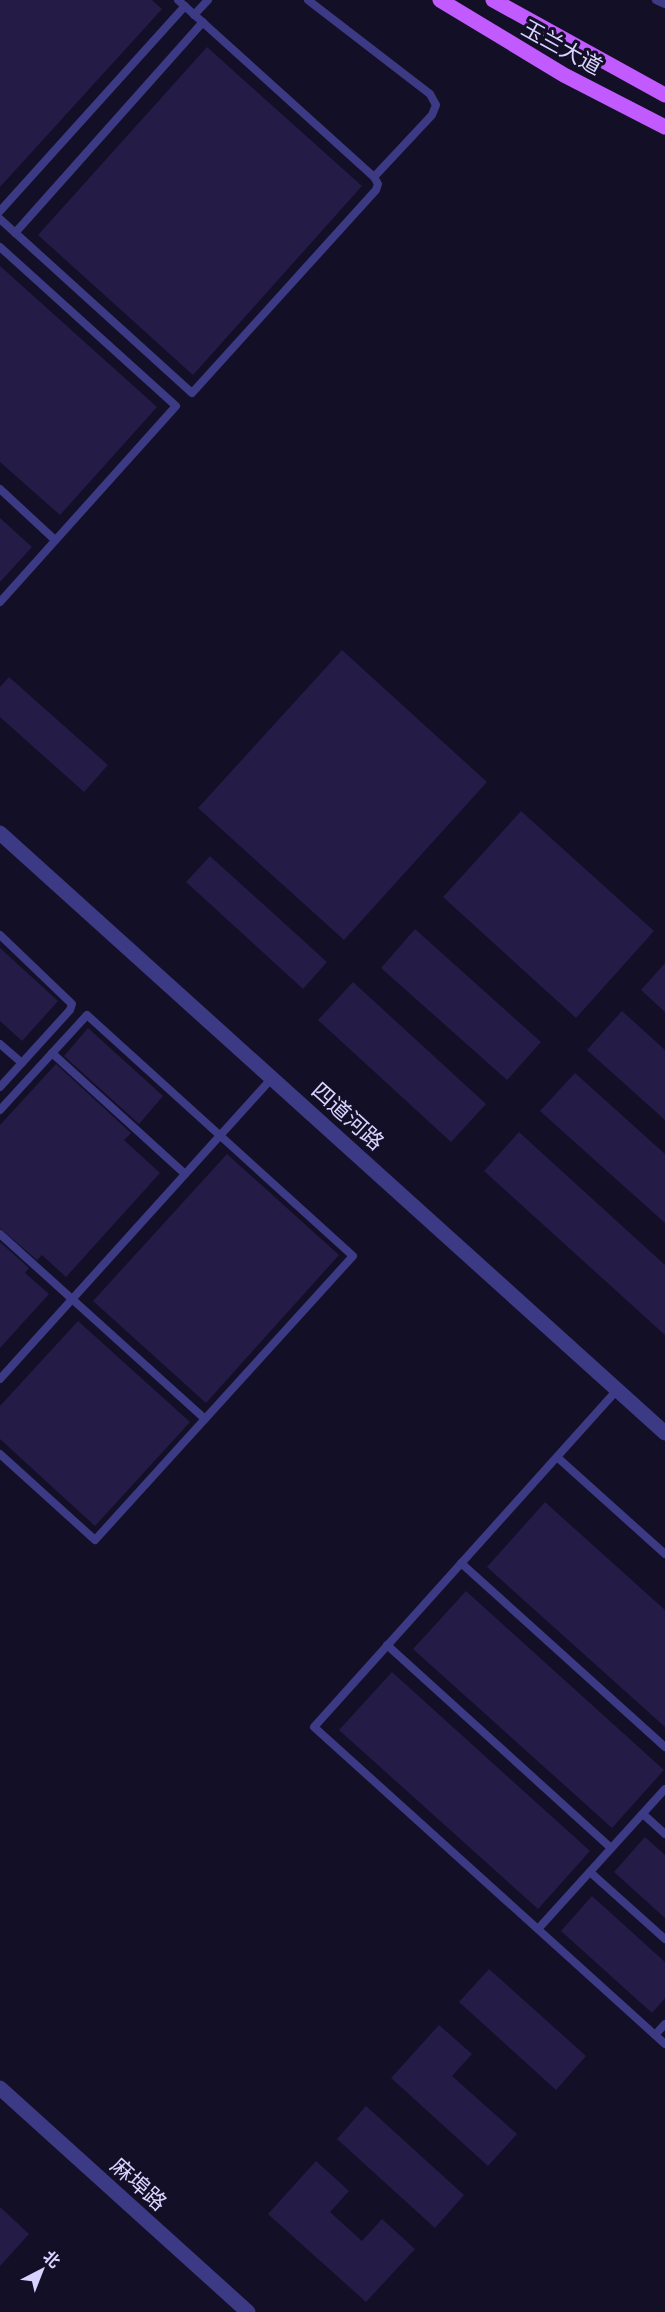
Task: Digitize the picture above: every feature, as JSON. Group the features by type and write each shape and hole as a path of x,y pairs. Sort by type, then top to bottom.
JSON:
{"main road":[{"name":"玉兰大道","path":"441,0 564,75 665,127"},
{"name":"玉兰大道","path":"493,0 665,95"}],"street":[{"name":"四道河路","path":"0,833 665,1433"},
{"name":"麻埠路","path":"0,2088 248,2312"}],"lane":[{"path":"0,219 192,393 376,190 378,184 374,177 178,0"},
{"path":"194,15 208,0"},
{"path":"308,0 430,94 436,105 432,116 374,177"},
{"path":"656,0 665,4"},
{"path":"0,211 185,6"},
{"path":"15,233 202,22"},
{"path":"0,247 176,406 0,602"},
{"path":"0,489 55,540"},
{"path":"0,935 72,1004 70,1010 0,1087"},
{"path":"0,1110 87,1015 353,1256 95,1540 0,1454"},
{"path":"0,1044 22,1063"},
{"path":"52,1053 185,1174"},
{"path":"0,1379 272,1078"},
{"path":"0,1234 205,1419"},
{"path":"617,1390 314,1727 665,2044"},
{"path":"557,1457 665,1554"},
{"path":"461,1563 665,1747"},
{"path":"387,1645 611,1848"},
{"path":"538,1929 665,1790"},
{"path":"643,1814 665,1834"},
{"path":"590,1872 665,1939"},
{"path":"655,2035 665,2024"}],"building":[{"path":"0,0 152,0 162,9 0,187"},
{"path":"207,47 362,186 193,375 38,235"},
{"path":"0,266 157,407 60,515 0,462"},
{"path":"0,518 32,547 0,582"},
{"path":"342,650 487,782 344,940 198,808"},
{"path":"9,677 108,765 84,792 0,717 0,687"},
{"path":"521,811 654,931 576,1018 443,897"},
{"path":"210,856 327,962 303,989 186,882"},
{"path":"415,929 541,1042 507,1080 381,968"},
{"path":"0,948 58,1001 22,1041 0,1021"},
{"path":"665,963 665,1012 641,990"},
{"path":"353,982 486,1104 451,1142 318,1020"},
{"path":"622,1011 665,1050 665,1120 587,1050"},
{"path":"88,1028 163,1096 139,1124 64,1056"},
{"path":"56,1064 131,1133 124,1140 160,1173 66,1277 42,1255 37,1260 0,1228 0,1125"},
{"path":"575,1073 665,1154 665,1223 540,1111"},
{"path":"519,1132 665,1265 665,1335 484,1171"},
{"path":"227,1154 339,1255 206,1403 93,1301"},
{"path":"0,1242 29,1268 25,1273 49,1294 0,1348"},
{"path":"78,1321 190,1422 95,1526 0,1439 0,1406"},
{"path":"545,1502 665,1610 665,1727 487,1567"},
{"path":"466,1591 664,1770 612,1828 413,1649"},
{"path":"392,1672 590,1851 538,1909 339,1730"},
{"path":"645,1837 665,1855 665,1918 614,1872"},
{"path":"592,1896 665,1962 665,1998 652,2013 561,1931"},
{"path":"489,1969 586,2056 556,2090 459,2002"},
{"path":"439,2025 472,2054 452,2076 517,2134 488,2166 391,2078"},
{"path":"366,2106 464,2195 435,2228 337,2139"},
{"path":"316,2161 349,2191 330,2212 362,2241 382,2219 415,2249 366,2302 268,2214"},
{"path":"0,2207 29,2234 0,2266"}]}
